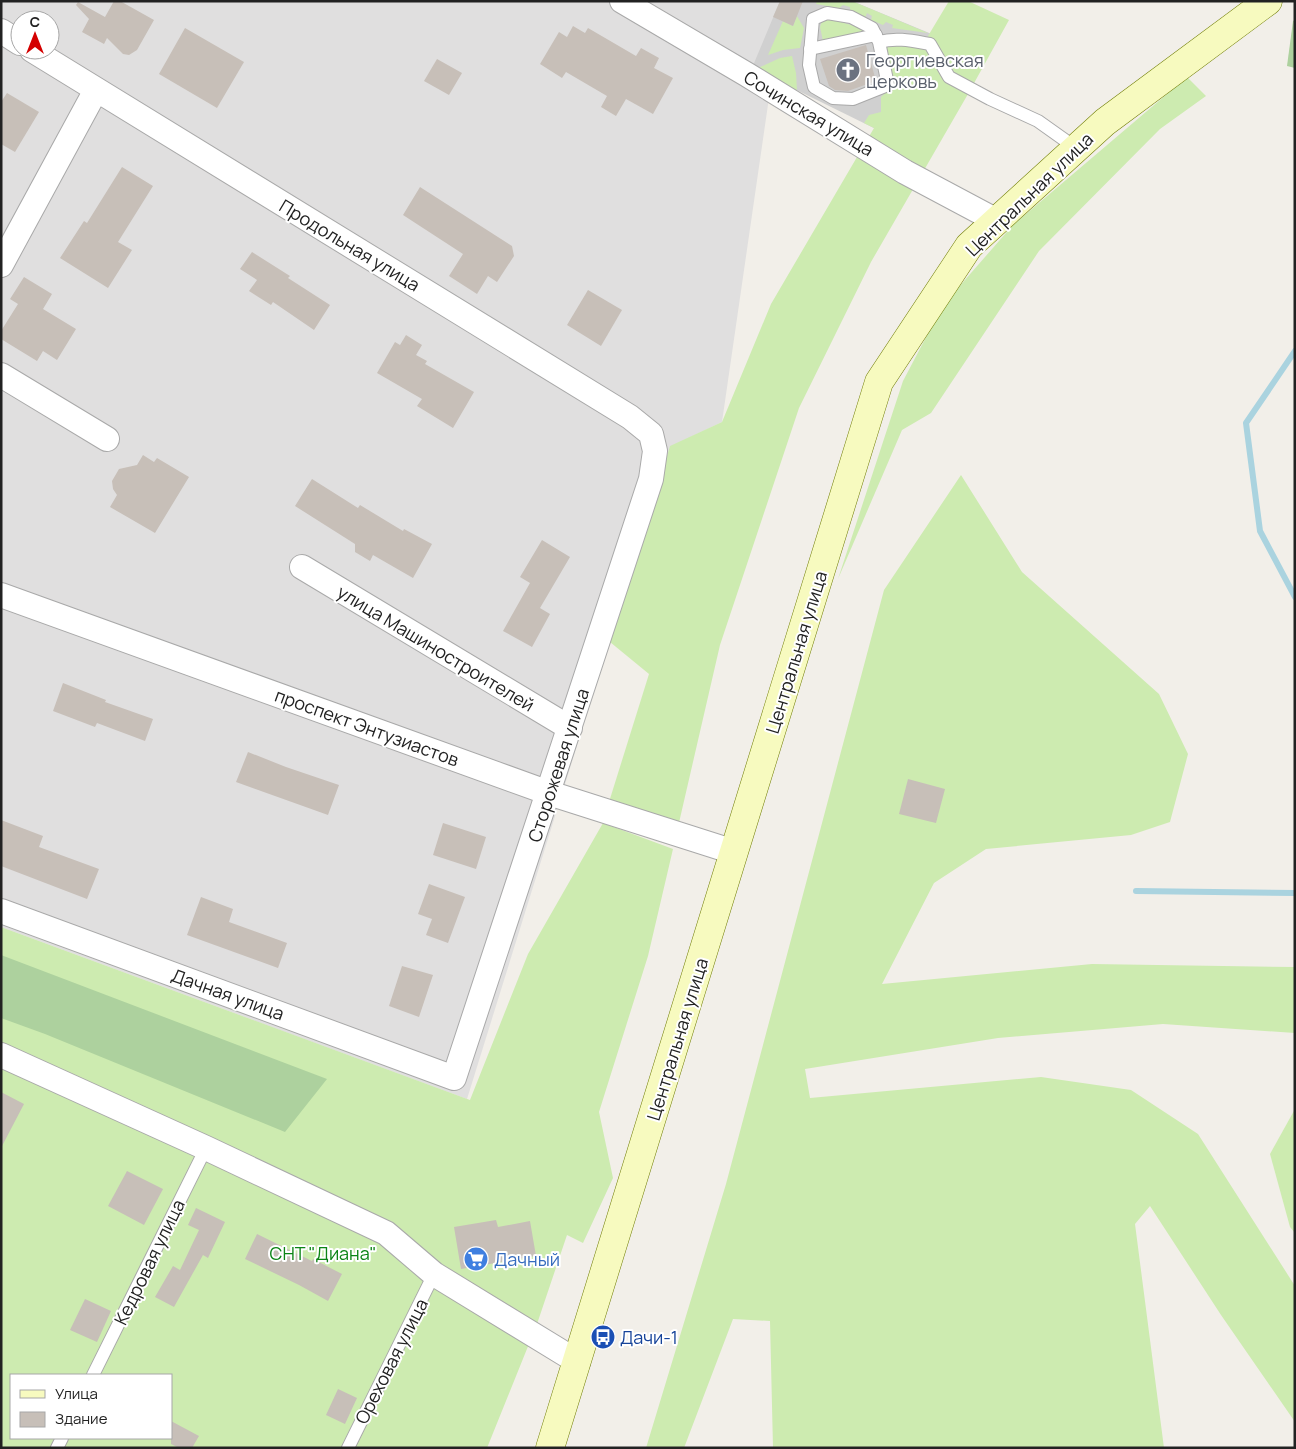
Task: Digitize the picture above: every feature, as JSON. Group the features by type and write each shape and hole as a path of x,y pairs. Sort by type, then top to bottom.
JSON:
{"street":[{"name":"Сочинская улица","path":"622,1 746,74 905,172 997,221"},
{"name":"Центральная улица","path":"550,1448 879,382 969,246 1105,122 1268,1"},
{"name":"Продольная улица","path":"48,60 630,417 651,434 656,451"},
{"path":"1,265 96,90"},
{"path":"1,375 107,440"},
{"name":"Сторожевая улица","path":"454,1078 651,479 656,451"},
{"name":"улица Машиностроителей","path":"302,567 570,728"},
{"name":"проспект Энтузиастов","path":"1,595 549,793 734,852"},
{"name":"Дачная улица","path":"1,911 454,1078"},
{"path":"1,1055 206,1148 386,1233 434,1274 578,1362"}],"lane":[{"path":"827,13 851,17 872,28 878,38 888,85 854,99 833,98 814,87 809,65 813,19 827,13"},
{"path":"810,49 878,38 886,40 905,39 930,44 949,77 990,99 1038,120 1076,148"},
{"name":"Кедровая улица","path":"93,1374 206,1148"},
{"name":"Ореховая улица","path":"348,1448 434,1274"}],"shaded area":[{"path":"1,1 783,1 722,422 670,447 467,1099 1,927"},
{"path":"780,1 852,1 934,35 886,134 752,68"}],"green space":[{"path":"817,1 852,1 928,33 892,28 893,25 886,22 883,25 871,20 872,16 867,13 865,18 850,11 850,7 843,5 839,8 816,4"},
{"path":"949,1 968,1 1009,20 871,262 799,408 720,645 678,827 609,802 649,674 610,642 670,446 722,422 771,304 874,128 864,123 869,115 881,112 881,97 886,92 886,48 890,45 922,46"},
{"path":"797,16 804,28 800,48 783,50 768,55 783,21 793,26"},
{"path":"830,19 862,28 868,32 823,41 820,27 822,21"},
{"path":"1295,20 1295,68 1287,66 1293,21"},
{"path":"792,56 797,90 756,69 780,58"},
{"path":"1187,77 1206,96 1160,129 1039,251 931,413 902,430 838,579 903,381 943,305 1013,225"},
{"path":"961,475 1022,572 1159,694 1188,754 1170,822 1131,835 986,849 934,883 882,984 1092,964 1295,967 1295,1033 1163,1024 998,1038 805,1069 810,1098 1041,1077 1131,1090 1198,1134 1295,1286 1295,1422 1221,1315 1150,1206 1135,1224 1164,1448 773,1448 770,1321 733,1319 684,1448 646,1448 726,1184 884,590"},
{"name":"СНТ \"Диана\"","path":"603,823 673,849 648,956 599,1112 613,1178 583,1243 567,1235 537,1324 487,1448 1,1448 1,927 470,1100 528,954"},
{"path":"1,955 327,1079 285,1132 45,1034 1,1018"},
{"path":"1295,1109 1295,1233 1290,1227 1270,1154"}],"building":[{"path":"114,1 120,1 154,20 137,50 129,55 123,54 107,38 104,44 82,32 89,19 76,5 78,2 105,17"},
{"path":"780,1 803,1 793,26 773,17"},
{"path":"573,26 585,33 588,28 636,56 641,48 659,58 654,68 673,78 653,114 626,99 616,116 601,107 607,96 566,72 562,78 540,64 559,32 567,37"},
{"path":"185,28 244,62 217,108 159,74"},
{"name":"Георгиевская церковь","path":"866,45 876,81 848,91 835,90 829,86 820,59"},
{"path":"437,59 462,73 449,95 424,81"},
{"path":"7,93 39,112 15,152 1,144 1,102"},
{"path":"122,167 153,186 118,242 132,250 108,288 60,258 84,221 87,223"},
{"path":"420,187 512,246 514,256 497,282 488,276 477,294 449,276 463,254 403,215"},
{"path":"252,252 290,276 288,278 330,305 314,330 273,302 271,305 249,291 257,280 240,269"},
{"path":"24,277 52,294 43,309 76,329 57,360 43,351 37,361 1,339 1,331 18,304 10,299"},
{"path":"588,290 622,310 601,346 567,325"},
{"path":"406,335 422,345 416,355 427,361 425,364 474,392 453,428 417,406 422,399 377,373 395,342 400,345"},
{"path":"143,455 154,462 157,458 189,477 155,533 110,507 117,495 113,489 112,481 119,469 137,465"},
{"path":"312,479 358,508 360,505 403,531 404,529 432,544 413,578 373,555 370,561 355,552 355,544 295,506"},
{"path":"542,540 570,557 540,608 550,614 532,647 503,631 530,583 520,577"},
{"path":"63,683 106,700 105,702 153,719 145,741 97,723 95,727 53,711"},
{"path":"248,752 339,785 328,815 236,782"},
{"path":"908,779 945,789 936,823 899,814"},
{"path":"1,820 43,836 39,847 99,869 87,899 1,866"},
{"path":"443,823 486,837 476,869 433,855"},
{"path":"429,884 465,897 448,943 426,935 432,919 418,914"},
{"path":"201,897 233,909 229,922 287,943 278,968 187,935"},
{"path":"402,966 433,975 419,1017 389,1006"},
{"path":"1,1092 24,1104 1,1148"},
{"path":"127,1171 163,1189 144,1225 108,1206"},
{"path":"196,1208 225,1222 208,1258 203,1255 174,1307 155,1297 173,1266 180,1270 199,1230 188,1225"},
{"path":"496,1220 498,1227 530,1221 536,1256 461,1269 454,1227"},
{"path":"257,1234 342,1274 328,1301 245,1259"},
{"path":"85,1299 111,1311 97,1342 70,1330"},
{"path":"338,1389 357,1398 345,1424 326,1415"},
{"path":"172,1422 199,1436 192,1448 179,1448 171,1444"}],"waterway":[{"path":"1295,351 1246,423 1260,531 1295,597"},
{"path":"1136,891 1295,893"}],"place":[{"name":"Георгиевская церковь","path":"848,70"},
{"name":"Дачный","path":"476,1259"},
{"name":"Дачи-1","path":"603,1337"}]}
